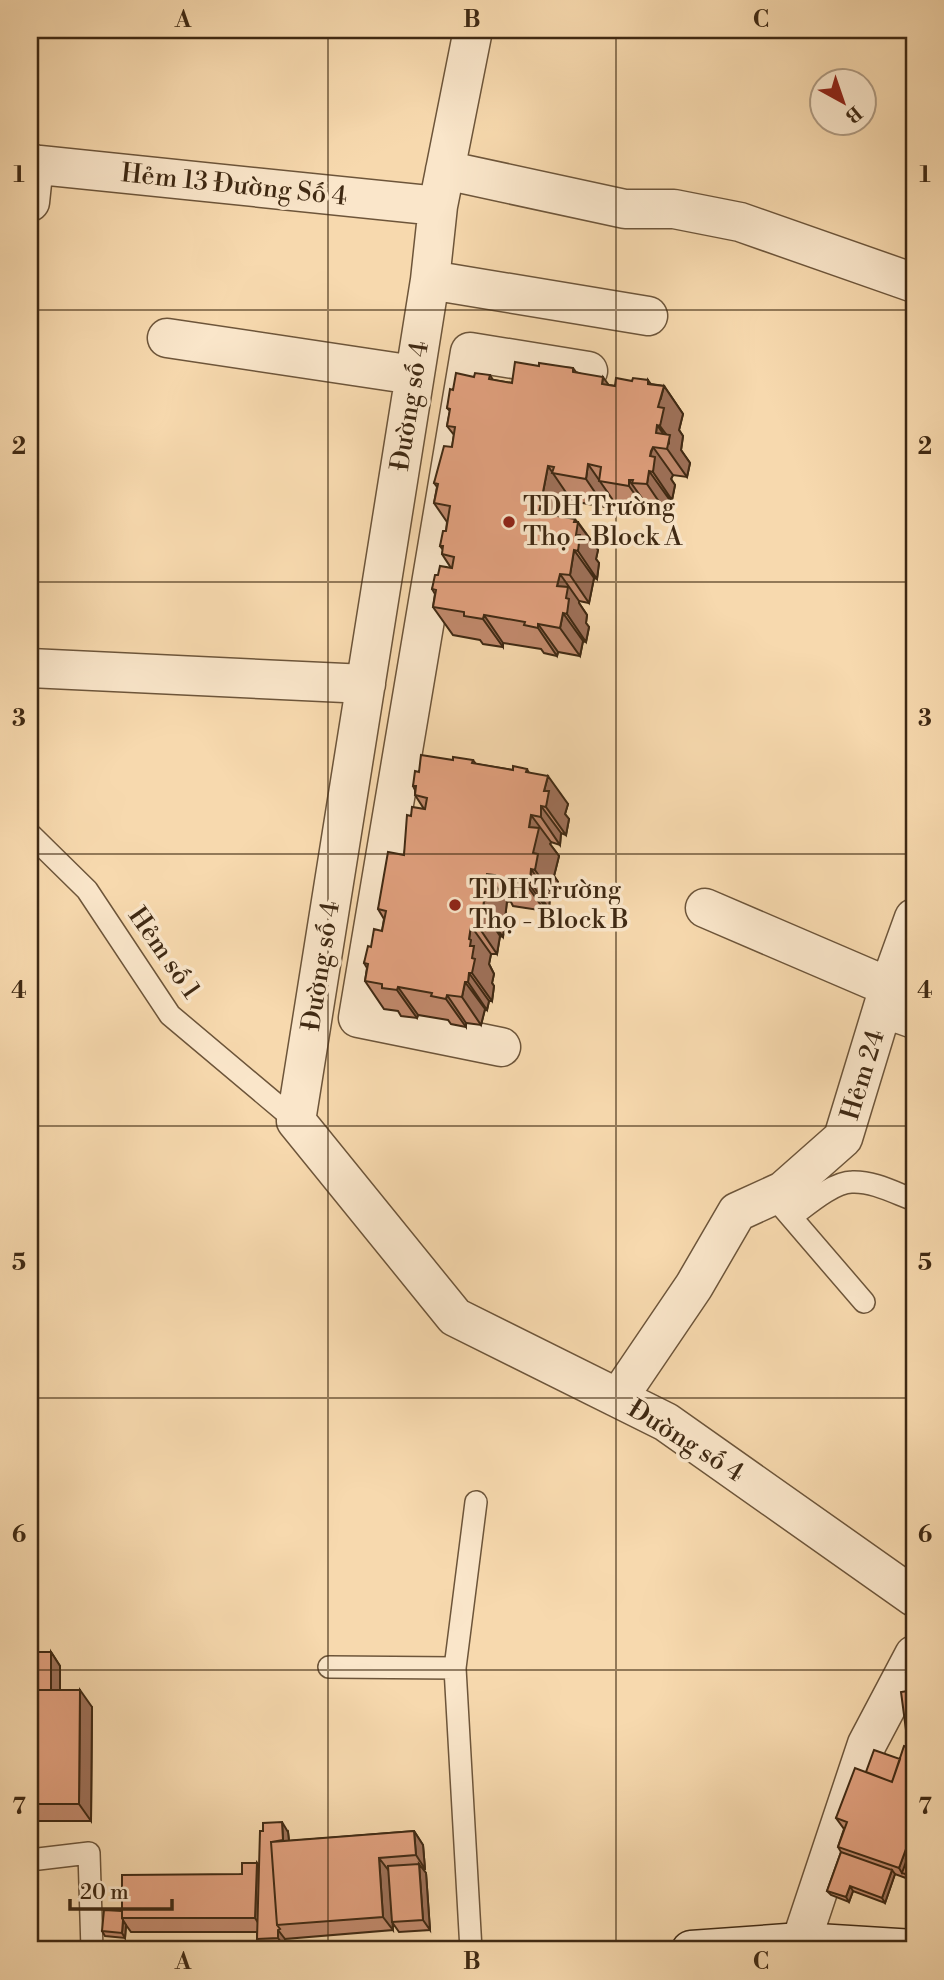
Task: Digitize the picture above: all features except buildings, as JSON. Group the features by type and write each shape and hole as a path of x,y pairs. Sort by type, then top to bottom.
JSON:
{"street":[{"name":"Đường số 4","path":"473,30 441,188 430,280 296,1121 455,1317 666,1422 914,1597"},
{"name":"Hẻm 13 Đường Số 4","path":"32,164 441,188 625,209 674,209 740,222 914,283"},
{"path":"30,202 32,164"},
{"path":"430,280 648,316"},
{"path":"167,338 414,375"},
{"path":"502,1047 358,1018 470,352 588,371"},
{"path":"30,668 366,684"},
{"path":"332,902 376,903"},
{"path":"705,908 896,1005"},
{"name":"Hẻm 24","path":"618,1398 694,1286 737,1212 781,1206 783,1191 843,1138 896,1005 914,918"},
{"path":"801,1942 867,1744 914,1655"},
{"path":"691,1950 801,1942 914,1949"}],"lane":[{"name":"Hẻm số 1","path":"30,834 87,890 170,1015 296,1121"},
{"path":"864,1302 781,1206 826,1192 849,1181 870,1184 914,1200"},
{"path":"471,1950 455,1668 476,1502"},
{"path":"329,1667 455,1668"},
{"path":"30,1860 89,1853 92,1950"}],"place":[{"name":"TDH Trường Thọ - Block A","path":"509,522"},
{"name":"TDH Trường Thọ - Block B","path":"455,905"}]}
